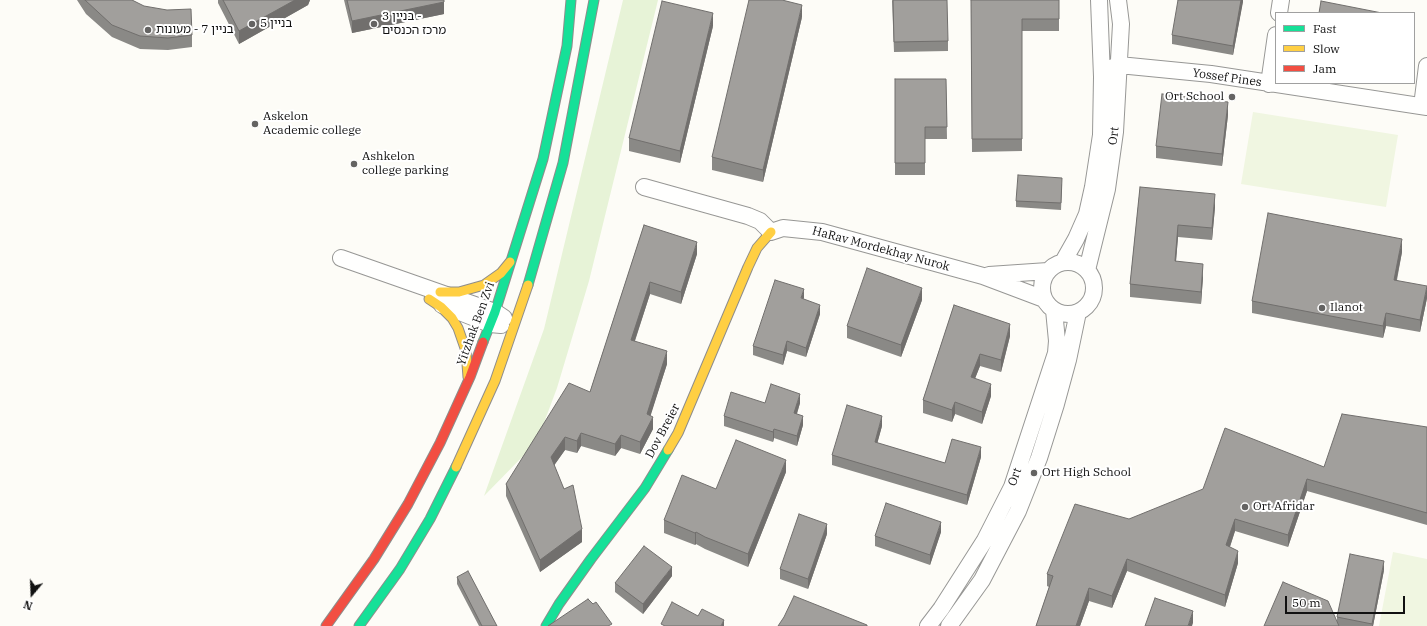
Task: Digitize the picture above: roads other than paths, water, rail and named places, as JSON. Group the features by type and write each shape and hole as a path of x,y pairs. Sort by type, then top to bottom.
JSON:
{"street":[{"name":"Yitzhak Ben Zvi","path":"326,626 374,559 408,504 440,443 466,387 512,259 543,159 567,46 571,0"},
{"path":"359,626 400,569 430,519 468,442 495,381 536,262 563,163 594,0"},
{"name":"Ort","path":"1063,262 1076,239 1087,214 1101,135 1102,77 1099,0"},
{"name":"Ort","path":"1087,270 1107,189 1115,132 1120,65 1121,24 1118,0"},
{"path":"1279,12 1281,0"},
{"path":"1269,84 1275,42"},
{"path":"1102,77 1113,67 1120,65"},
{"name":"Yossef Pines","path":"1120,65 1211,74 1269,84 1425,106"},
{"path":"1425,106 1427,66"},
{"path":"644,187 748,216 760,222 771,232"},
{"name":"HaRav Mordekhay Nurok","path":"771,232 783,228 822,232 983,276 1049,304"},
{"name":"Dov Breier","path":"546,626 559,604 591,559 645,488 678,433 757,248 771,232"},
{"path":"434,295 459,292 484,285 501,273 512,259"},
{"path":"349,261 514,326"},
{"path":"1063,262 1072,262 1087,270 1094,285 1093,293 1088,304 1078,312 1066,314 1049,304 1042,284 1048,271 1055,265 1063,262"},
{"name":"HaRav Mordekhay Nurok","path":"983,276 1048,271"},
{"path":"434,295 452,318 462,337 468,366 466,387"},
{"name":"Ort","path":"928,626 941,609 985,540 1012,487 1056,353 1057,341 1049,304"},
{"name":"Ort","path":"949,626 982,580 1018,511 1039,458 1056,404 1068,360 1078,312"}],"place":[{"name":"בניין 5","path":"252,24"},
{"name":"בניין 3 - מרכז הכנסים","path":"374,24"},
{"name":"בניין 7 - מעונות","path":"148,30"},
{"name":"Ort School","path":"1232,97"},
{"name":"Askelon Academic college","path":"255,124"},
{"name":"Ashkelon college parking","path":"354,164"},
{"name":"Ilanot","path":"1322,308"},
{"name":"Ort High School","path":"1034,473"},
{"name":"Ort Afridar","path":"1245,507"}]}
